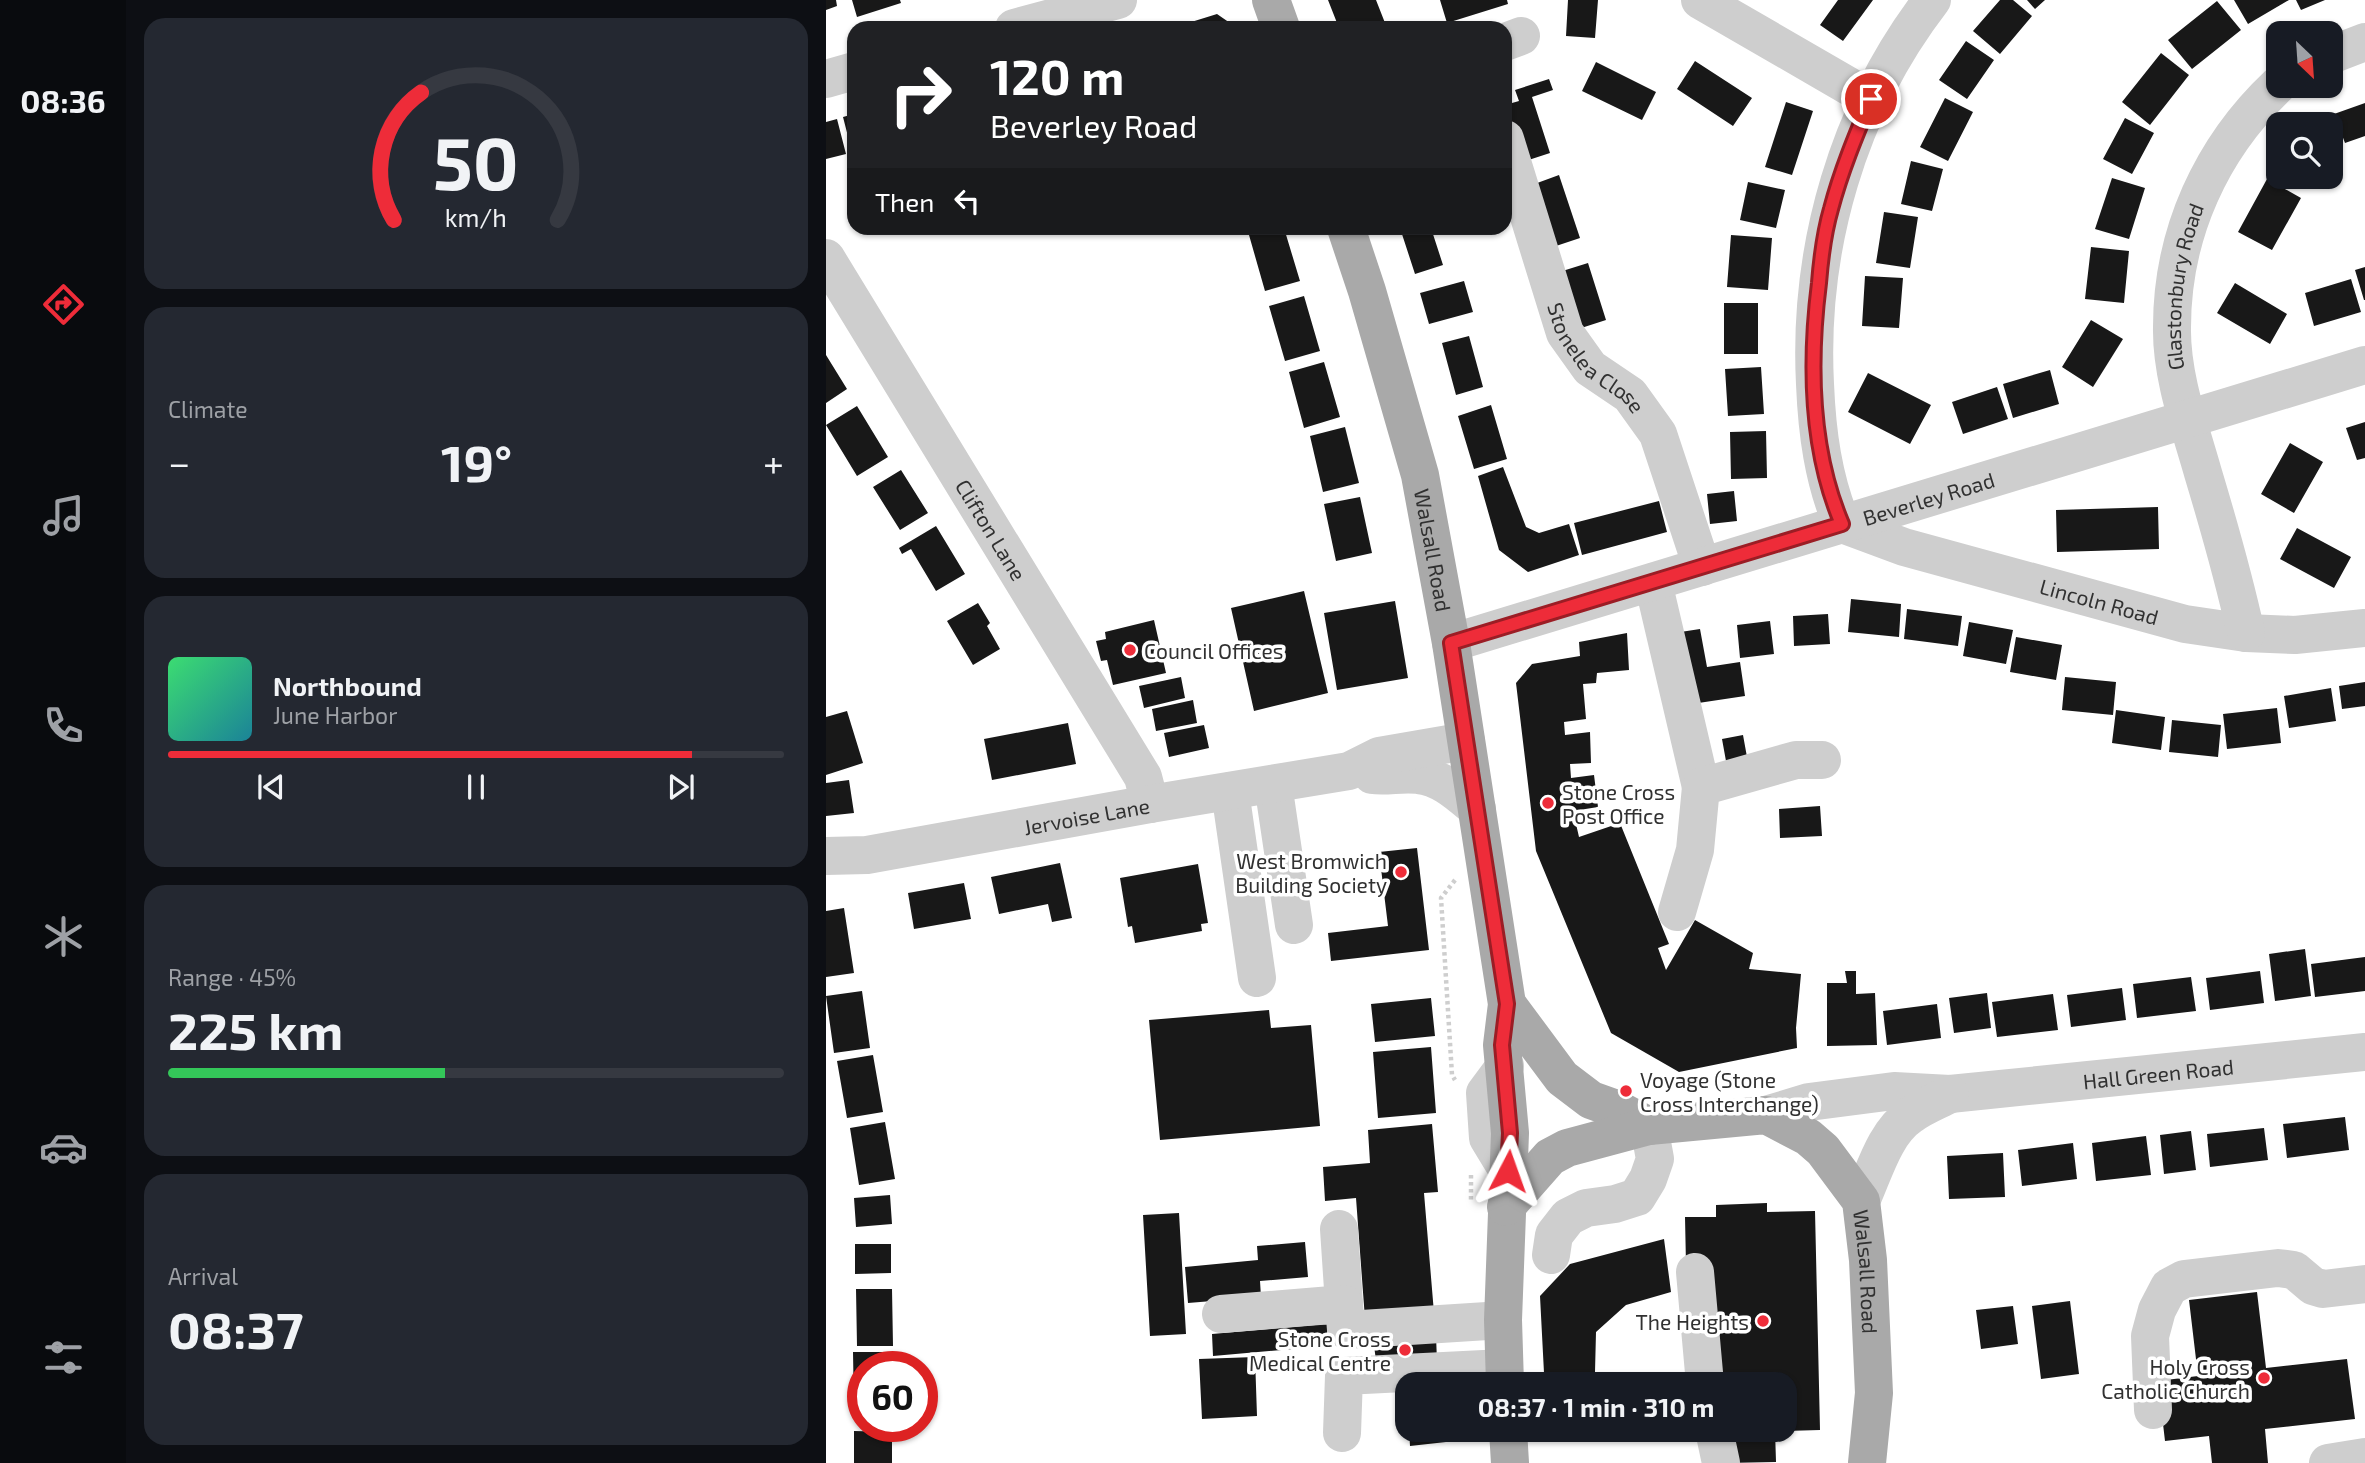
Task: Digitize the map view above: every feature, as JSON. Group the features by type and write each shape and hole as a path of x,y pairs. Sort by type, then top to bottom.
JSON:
{"main road":[{"path":"1271,0 1278,21"},
{"name":"Walsall Road","path":"1348,235 1420,475 1451,643 1507,1004 1502,1045 1510,1133 1489,1190 1503,1320 1505,1372"},
{"name":"Walsall Road","path":"1507,1004 1562,1078 1591,1100 1619,1110 1649,1126"},
{"path":"1489,1190 1567,1148 1649,1126 1766,1115"},
{"name":"Walsall Road","path":"1766,1115 1808,1137 1823,1150 1861,1201 1872,1311 1874,1393 1867,1463"},
{"path":"1509,1442 1510,1463"}],"street":[{"path":"1040,21 1118,0"},
{"path":"1700,0 1871,99"},
{"path":"1842,524 1830,492 1819,436 1813,359 1821,258 1830,211 1852,144 1871,99 1901,44 1932,0"},
{"path":"2343,50 2365,42"},
{"path":"826,79 847,73"},
{"name":"Glastonbury Road","path":"2246,633 2232,570 2188,420 2175,363 2171,328 2175,285 2185,236 2196,202 2213,165 2238,128 2266,98"},
{"name":"Stonelea Close","path":"1512,162 1565,333 1590,368 1630,395 1658,434 1702,566"},
{"name":"Clifton Lane","path":"826,258 1143,777 1150,804"},
{"name":"Beverley Road","path":"1451,643 2365,365"},
{"name":"Lincoln Road","path":"1842,524 1904,547 2173,620 2246,633 2295,635 2365,628"},
{"path":"1653,582 1701,787 1695,850 1677,912"},
{"name":"Jervoise Lane","path":"826,856 867,855 1349,771 1379,756 1466,741"},
{"path":"1701,787 1796,760 1822,760"},
{"name":"Jervoise Lane","path":"1349,771 1383,777 1416,774 1433,778 1476,808"},
{"path":"1273,784 1294,925"},
{"path":"1230,791 1257,978"},
{"name":"Hall Green Road","path":"1766,1115 1809,1102 1894,1091 1950,1094 2365,1052"},
{"name":"Hall Green Road","path":"1861,1201 1879,1159 1898,1128 1909,1115 1950,1094"},
{"path":"1552,1255 1555,1235 1568,1217 1586,1208 1615,1204 1637,1197 1648,1179 1655,1159 1649,1126"},
{"path":"1339,1229 1346,1330 1503,1320"},
{"path":"2153,1410 2150,1336 2157,1310 2169,1287 2184,1279 2278,1268 2294,1270 2313,1286 2323,1289 2364,1291"},
{"path":"1695,1272 1704,1372"},
{"path":"1221,1314 1344,1304"},
{"path":"1342,1433 1344,1376 1395,1376"},
{"path":"1717,1442 1721,1463"},
{"path":"2328,1463 2365,1457"}],"path":[{"path":"1458,1086 1452,1075 1441,898 1459,875"}],"building":[{"path":"826,0 836,0 837,6 826,10"},
{"path":"852,0 900,0 901,3 857,17"},
{"path":"1328,0 1376,0 1384,21 1336,21"},
{"path":"1440,0 1507,0 1508,4 1446,21"},
{"path":"1568,0 1598,0 1595,38 1566,36"},
{"path":"1838,0 1873,0 1843,41 1820,25"},
{"path":"2000,0 2013,0 2032,16 2000,54 1973,31"},
{"path":"2027,0 2045,0 2035,9"},
{"path":"2234,0 2289,0 2248,24"},
{"path":"2296,0 2325,0 2301,10"},
{"path":"2217,1 2241,30 2192,69 2168,40"},
{"path":"1217,14 1227,21 1194,21"},
{"path":"1966,41 1994,60 1967,99 1939,80"},
{"path":"2161,53 2189,75 2150,125 2122,102"},
{"path":"1695,61 1752,98 1733,126 1677,89"},
{"path":"1596,62 1656,92 1642,120 1582,91"},
{"path":"1549,79 1553,90 1532,97 1550,153 1519,163 1512,141 1512,103 1519,101 1515,90"},
{"path":"1945,98 1973,112 1948,161 1920,147"},
{"path":"1786,102 1813,111 1792,175 1765,167"},
{"path":"2365,103 2365,136 2345,143 2343,112 2340,112"},
{"path":"847,116 847,133 843,117"},
{"path":"2125,118 2154,133 2132,174 2103,159"},
{"path":"837,119 846,154 826,159 826,122"},
{"path":"1911,161 1943,169 1932,211 1901,204"},
{"path":"1559,175 1580,238 1550,248 1529,186"},
{"path":"2112,178 2145,188 2129,239 2095,229"},
{"path":"2266,181 2266,189 2285,189 2301,198 2272,250 2238,232"},
{"path":"1748,182 1785,190 1776,228 1740,220"},
{"path":"1884,212 1918,217 1910,268 1876,263"},
{"path":"1249,235 1286,235 1300,281 1265,291"},
{"path":"1402,235 1433,235 1443,265 1415,274"},
{"path":"1731,235 1772,238 1768,290 1727,287"},
{"path":"2091,247 2129,251 2124,303 2085,299"},
{"path":"1588,263 1606,320 1575,330 1556,273"},
{"path":"2365,267 2365,300 2364,300 2355,270"},
{"path":"1865,276 1903,278 1899,328 1862,326"},
{"path":"2351,279 2361,312 2314,326 2305,293"},
{"path":"1464,281 1473,312 1429,324 1420,293"},
{"path":"2235,283 2287,314 2270,344 2217,313"},
{"path":"1304,296 1320,351 1285,361 1269,306"},
{"path":"1724,303 1758,303 1758,354 1724,354"},
{"path":"2091,320 2123,339 2093,387 2062,367"},
{"path":"1469,336 1483,387 1456,395 1442,343"},
{"path":"826,355 847,389 826,403"},
{"path":"1324,362 1340,417 1304,428 1289,372"},
{"path":"1761,367 1764,414 1728,416 1725,369"},
{"path":"2050,370 2059,404 2013,418 2003,384"},
{"path":"1868,373 1931,405 1910,444 1848,412"},
{"path":"1997,387 2008,419 1963,434 1952,402"},
{"path":"1491,405 1507,459 1474,469 1458,416"},
{"path":"857,406 888,457 857,476 826,425"},
{"path":"2365,422 2365,458 2357,460 2346,428"},
{"path":"1345,427 1359,483 1323,492 1310,436"},
{"path":"1766,431 1767,478 1731,479 1730,432"},
{"path":"2290,443 2323,462 2294,513 2261,494"},
{"path":"1503,467 1526,527 1539,533 1569,524 1579,555 1528,572 1499,550 1478,476"},
{"path":"901,470 928,513 900,530 873,487"},
{"path":"1734,491 1737,521 1710,524 1707,494"},
{"path":"1360,497 1372,553 1336,561 1324,504"},
{"path":"1659,501 1667,532 1582,555 1574,523"},
{"path":"2158,507 2159,549 2057,552 2056,510"},
{"path":"936,526 965,574 936,591 911,549 902,554 899,548"},
{"path":"2297,528 2351,557 2334,588 2280,559"},
{"path":"1304,591 1328,693 1254,711 1231,608"},
{"path":"1851,599 1901,604 1899,637 1848,632"},
{"path":"1395,601 1408,678 1337,690 1324,613"},
{"path":"978,603 990,623 987,626 1000,649 973,665 947,621"},
{"path":"1907,609 1962,616 1958,646 1904,639"},
{"path":"1828,614 1830,644 1794,646 1793,616"},
{"name":"Council Offices","path":"1154,620 1166,673 1113,685 1107,660 1101,661 1096,641 1106,639 1105,632"},
{"path":"1770,621 1774,654 1740,658 1737,625"},
{"path":"1969,622 2013,630 2006,664 1963,656"},
{"path":"1700,629 1707,667 1740,662 1745,696 1685,705 1674,633"},
{"path":"1627,633 1629,670 1597,673 1596,683 1583,684 1586,719 1564,722 1565,735 1590,732 1591,763 1570,764 1571,778 1594,775 1598,807 1573,811 1579,837 1620,823 1669,944 1658,948 1666,970 1695,920 1753,953 1749,969 1801,974 1797,1048 1679,1072 1611,1033 1536,851 1516,683 1532,664 1580,656 1579,642"},
{"path":"2016,637 2062,645 2056,680 2010,672"},
{"path":"1181,677 1185,698 1144,708 1139,686"},
{"path":"2065,677 2116,682 2113,715 2062,710"},
{"path":"2365,682 2365,706 2342,709 2339,686"},
{"path":"2331,688 2336,721 2289,728 2284,696"},
{"path":"1193,700 1197,723 1156,731 1152,709"},
{"path":"2277,708 2281,743 2227,749 2223,714"},
{"path":"2116,710 2165,717 2161,750 2112,743"},
{"path":"847,711 863,763 826,775 826,717"},
{"path":"2172,720 2221,725 2218,757 2169,752"},
{"path":"1068,723 1076,764 992,780 984,739"},
{"path":"1204,725 1209,748 1169,757 1164,733"},
{"path":"1743,735 1749,768 1728,772 1722,739"},
{"path":"849,780 854,813 826,816 826,783"},
{"path":"1820,806 1822,836 1780,838 1779,809"},
{"path":"1417,848 1429,950 1331,961 1328,933 1388,926 1379,852"},
{"path":"1060,863 1072,918 1052,922 1048,904 999,914 991,877"},
{"path":"1198,864 1208,923 1201,924 1202,931 1135,943 1132,926 1128,927 1120,878"},
{"path":"964,883 971,919 914,929 908,893"},
{"path":"844,908 854,973 826,977 826,911"},
{"path":"2305,949 2311,996 2275,1001 2269,954"},
{"path":"2365,957 2365,991 2315,997 2311,964"},
{"path":"1845,971 1856,971 1856,994 1875,993 1877,1045 1827,1046 1827,983 1847,983"},
{"path":"2260,971 2264,1003 2210,1010 2206,978"},
{"path":"2191,977 2196,1011 2137,1018 2133,984"},
{"path":"2122,988 2126,1020 2071,1027 2067,995"},
{"path":"862,991 870,1048 834,1053 826,996"},
{"path":"1987,993 1991,1028 1954,1033 1949,998"},
{"path":"2053,994 2058,1030 1997,1037 1992,1002"},
{"path":"1431,998 1435,1036 1375,1042 1371,1004"},
{"path":"1937,1004 1941,1038 1887,1045 1883,1011"},
{"path":"1269,1010 1271,1028 1311,1025 1320,1126 1160,1140 1149,1020"},
{"path":"1431,1047 1436,1113 1378,1118 1373,1052"},
{"path":"873,1055 883,1112 847,1118 837,1061"},
{"path":"2345,1117 2349,1150 2287,1158 2283,1124"},
{"path":"885,1122 895,1179 859,1185 850,1128"},
{"path":"1432,1124 1438,1192 1424,1193 1434,1313 1365,1319 1356,1198 1325,1201 1323,1167 1370,1163 1368,1130"},
{"path":"2264,1128 2268,1160 2210,1167 2207,1134"},
{"path":"2191,1131 2196,1170 2164,1174 2160,1135"},
{"path":"2146,1136 2151,1175 2096,1181 2092,1143"},
{"path":"2073,1143 2077,1179 2022,1186 2018,1150"},
{"path":"2003,1153 2005,1197 1949,1199 1947,1156"},
{"path":"890,1195 892,1224 856,1227 854,1198"},
{"name":"The Heights","path":"1767,1203 1767,1212 1815,1211 1820,1430 1797,1431 1797,1372 1709,1372 1686,1265 1685,1217 1716,1217 1716,1205"},
{"path":"1179,1213 1186,1334 1150,1336 1143,1215"},
{"path":"1664,1239 1671,1292 1626,1305 1596,1332 1595,1372 1544,1372 1540,1296 1570,1264"},
{"path":"1305,1242 1308,1277 1260,1281 1261,1297 1188,1303 1185,1267 1258,1260 1257,1246"},
{"path":"855,1244 891,1244 891,1273 855,1274"},
{"path":"856,1289 892,1289 893,1346 857,1346"},
{"name":"Holy Cross Catholic Church","path":"2257,1292 2266,1368 2347,1359 2355,1419 2265,1429 2268,1463 2212,1463 2209,1436 2165,1441 2158,1381 2198,1376 2189,1300"},
{"path":"2070,1301 2079,1374 2041,1379 2032,1306"},
{"path":"2013,1306 2018,1344 1981,1349 1976,1310"},
{"path":"1327,1324 1328,1346 1213,1356 1212,1334"},
{"name":"Stone Cross Medical Centre","path":"1436,1335 1437,1362 1377,1367 1373,1339"},
{"path":"1255,1357 1257,1416 1202,1419 1199,1359"},
{"path":"854,1442 892,1442 892,1463 854,1463"},
{"path":"1410,1442 1446,1442 1410,1446"},
{"path":"1725,1442 1775,1442 1776,1462 1726,1463"}],"place":[{"name":"Council Offices","path":"1130,650"},
{"name":"Stone Cross Post Office","path":"1548,803"},
{"name":"West Bromwich Building Society","path":"1401,872"},
{"name":"Voyage (Stone Cross Interchange)","path":"1626,1091"},
{"name":"The Heights","path":"1763,1321"},
{"name":"Stone Cross Medical Centre","path":"1405,1350"},
{"name":"Holy Cross Catholic Church","path":"2264,1378"}],"route":[{"path":"1508,1171 1510,1133 1502,1045 1507,1004 1451,643 1842,524 1833,503 1822,459 1816,414 1813,359 1815,313 1830,211 1852,144 1871,99"}]}
